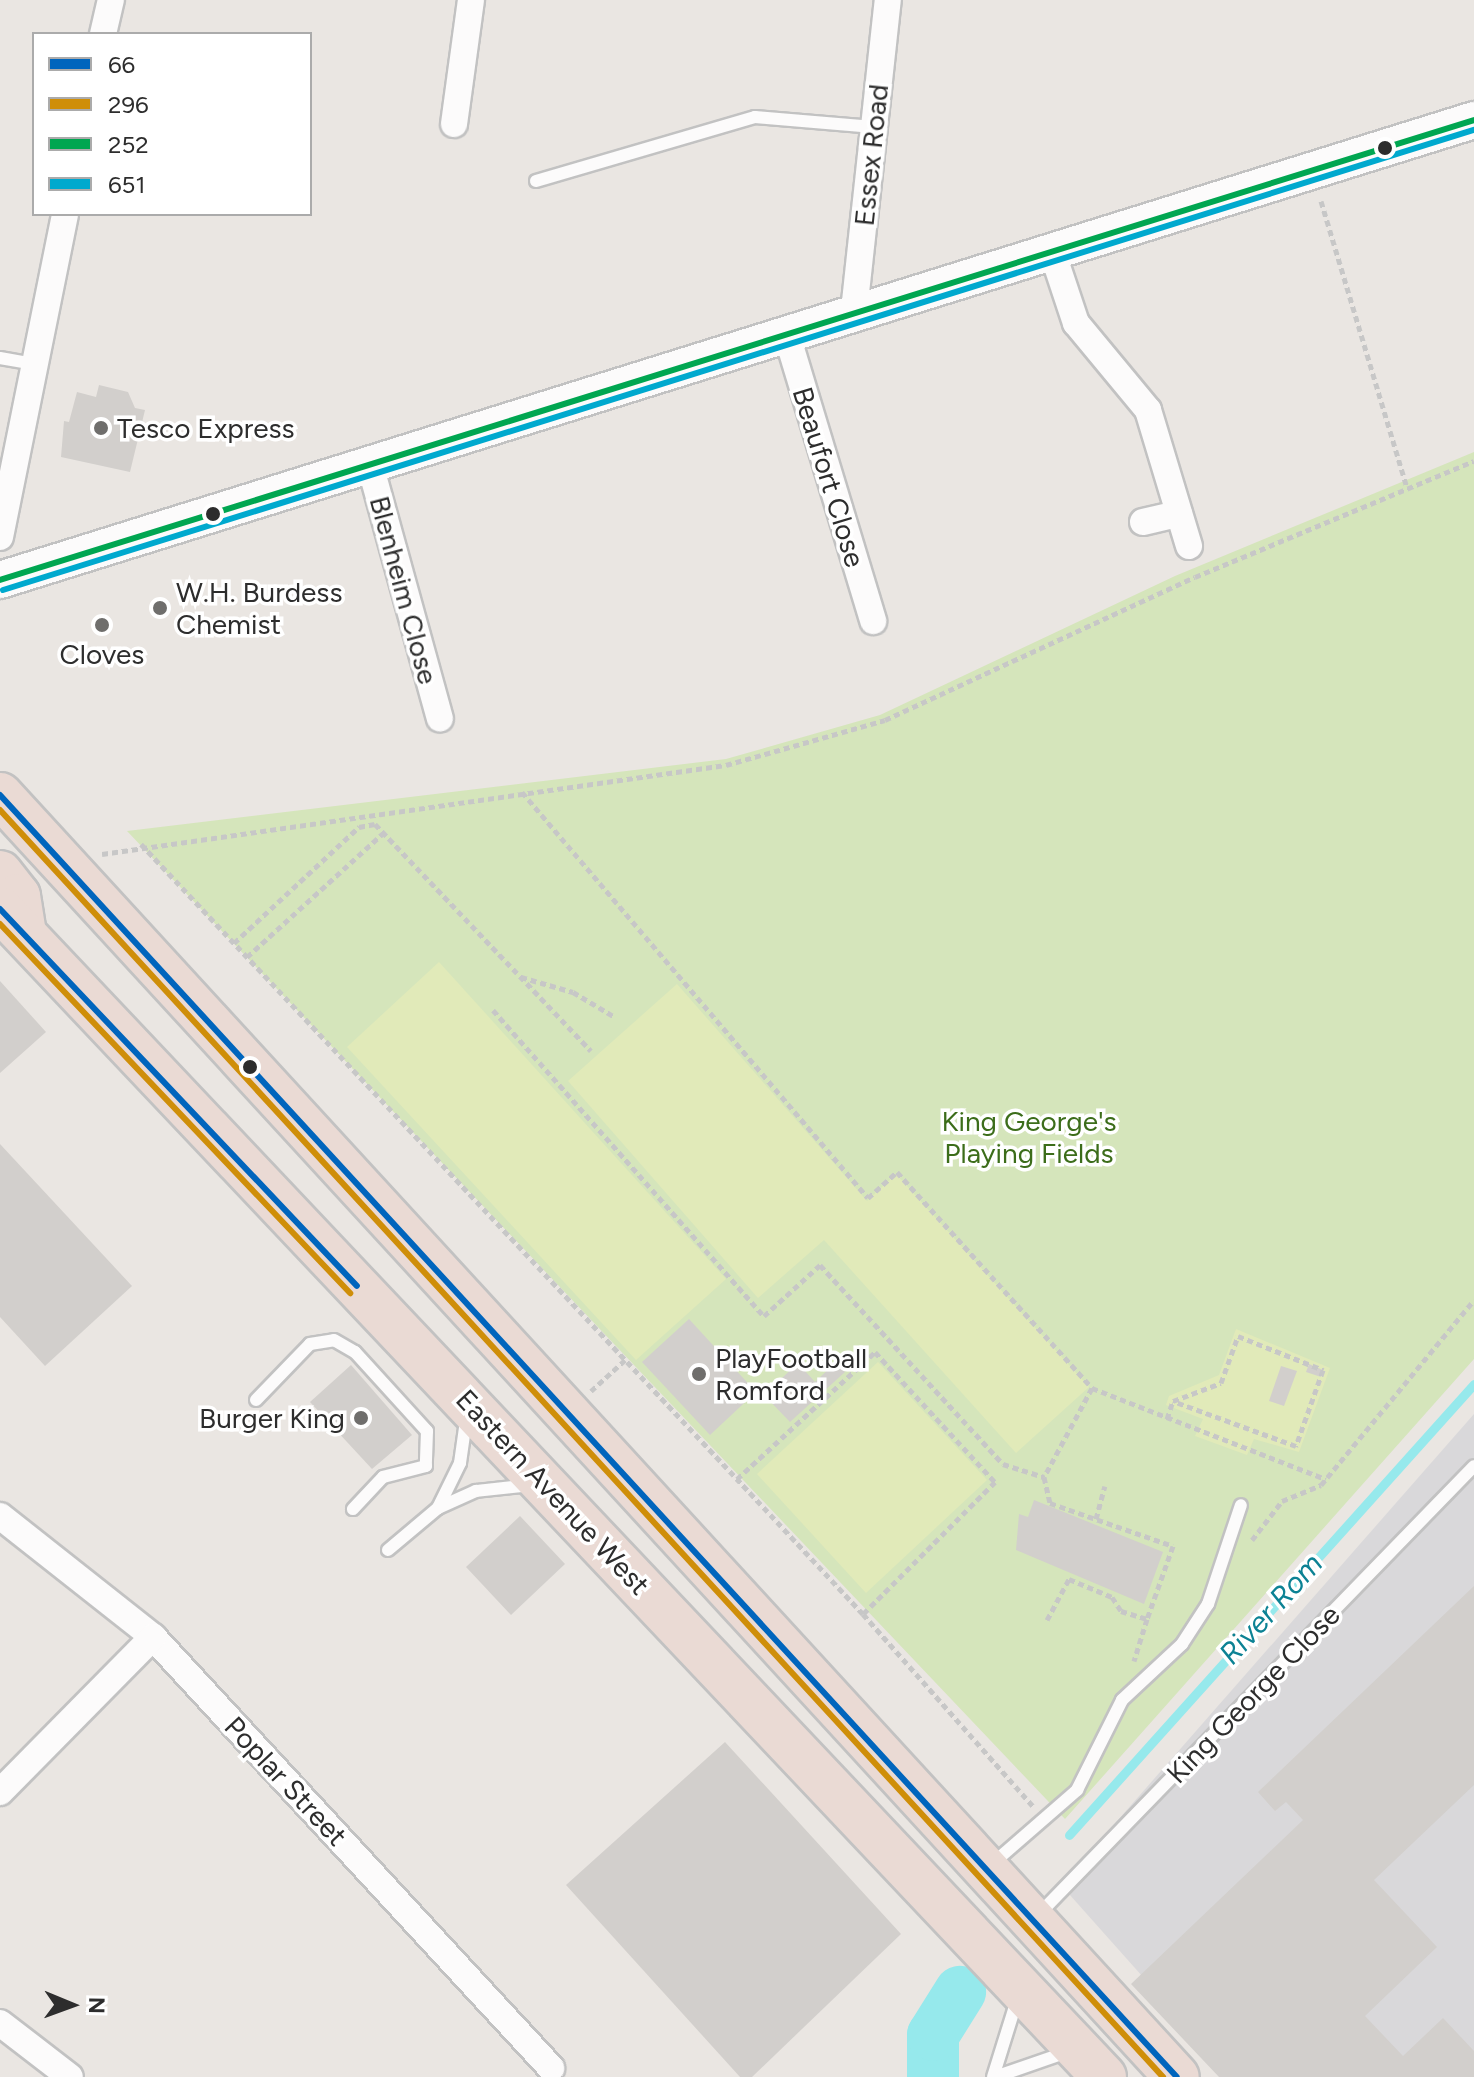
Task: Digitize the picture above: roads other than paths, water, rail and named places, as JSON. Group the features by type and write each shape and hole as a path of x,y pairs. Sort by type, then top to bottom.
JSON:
{"highway":[{"path":"0,795 1031,1923 1177,2077"},
{"path":"0,873 18,896 12,922"},
{"name":"Eastern Avenue West","path":"12,922 1091,2063"}],"street":[{"path":"103,32 111,0"},
{"path":"454,124 471,0"},
{"name":"Essex Road","path":"854,311 888,0"},
{"path":"2,573 1474,120"},
{"path":"0,537 65,216"},
{"path":"1052,251 1076,323 1148,410 1189,546"},
{"name":"Beaufort Close","path":"786,332 873,621"},
{"name":"Blenheim Close","path":"369,461 440,718"},
{"path":"1143,522 1179,514"},
{"name":"Poplar Street","path":"0,1516 153,1637 551,2068"},
{"path":"0,1792 153,1637"},
{"path":"0,2023 70,2077"}],"lane":[{"path":"536,181 755,117 874,127"},
{"path":"0,358 33,364"},
{"path":"256,1400 310,1344 334,1340 355,1352 427,1431 426,1466 383,1477 353,1509"},
{"path":"438,1508 460,1463 466,1401"},
{"name":"King George Close","path":"1031,1923 1474,1466"},
{"path":"388,1550 438,1508 476,1491 545,1484"},
{"path":"983,1870 1047,1822 1077,1790 1122,1700 1182,1644 1208,1604 1241,1505"},
{"path":"1022,1987 994,2077 1091,2063"}],"waterway":[{"name":"River Rom","path":"1069,1835 1474,1384"},
{"name":"River Rom","path":"933,2077 933,2035 960,1992"}],"place":[{"name":"Tesco Express","path":"101,428"},
{"name":"W.H. Burdess Chemist","path":"160,608"},
{"name":"Cloves","path":"102,625"},
{"name":"PlayFootball Romford","path":"699,1374"},
{"name":"Burger King","path":"361,1418"}],"park label":[{"name":"King George's Playing Fields","path":"1029,1137"}]}
